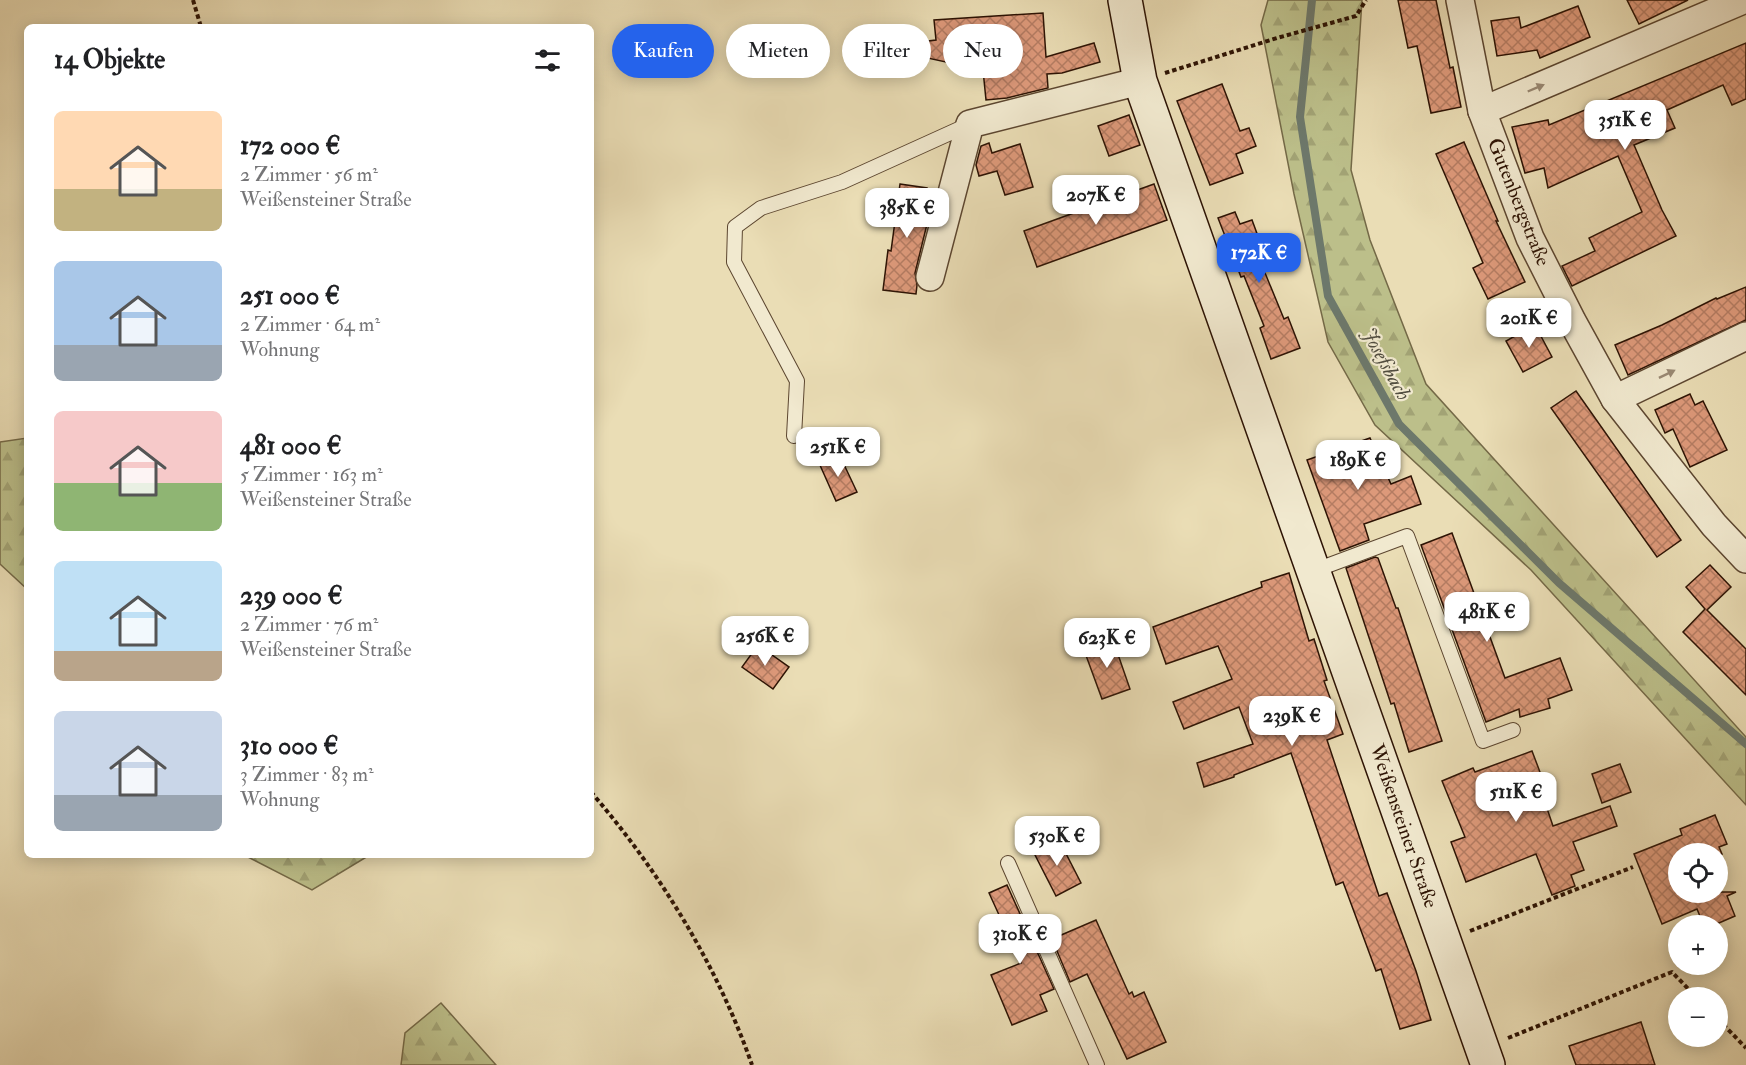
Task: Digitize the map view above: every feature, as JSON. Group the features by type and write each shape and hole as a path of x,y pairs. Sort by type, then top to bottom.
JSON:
{"main road":[{"name":"Weißensteiner Straße","path":"1125,0 1140,81 1485,1057"}],"street":[{"name":"Gutenbergstraße","path":"1460,0 1482,111 1530,238 1572,321 1615,399 1714,525 1746,559"},
{"path":"1482,111 1743,0"},
{"path":"930,277 970,124 1140,81"},
{"path":"1615,399 1746,336"}],"lane":[{"path":"794,436 797,381 734,262 735,227 761,208 842,182 970,124"},
{"path":"1313,571 1407,536 1483,741 1512,730"},
{"path":"1008,864 1097,1065"}],"path":[{"path":"193,0 200,24"},
{"path":"1140,81 1356,16 1366,0"},
{"path":"594,796 626,833 677,909 705,958 745,1044 752,1065"},
{"path":"1444,941 1633,867"},
{"path":"1485,1057 1672,972 1686,987"},
{"path":"1728,1029 1746,1048"}],"green space":[{"path":"1268,0 1362,0 1351,170 1370,240 1426,384 1746,737 1746,805 1531,570 1375,425 1328,342 1294,194 1261,25"},
{"path":"24,438 24,586 0,564 0,442"},
{"path":"250,858 365,858 312,890"},
{"path":"441,1003 496,1065 401,1065 405,1033"}],"building":[{"path":"1398,0 1436,0 1450,68 1453,67 1461,107 1431,113 1417,46 1408,48"},
{"path":"1627,0 1688,0 1639,24"},
{"path":"1578,6 1590,37 1540,58 1537,50 1497,56 1491,21 1519,17 1521,28"},
{"path":"1043,13 1046,57 1094,43 1100,62 1062,73 1047,74 1048,88 1007,98 986,100 984,78 1023,78 1023,24 943,24 943,61 931,59 931,41 936,40 934,20"},
{"path":"1746,43 1746,99 1732,105 1723,85 1667,110 1675,128 1634,145 1662,210 1676,236 1572,286 1562,266 1595,251 1589,238 1642,212 1618,156 1548,188 1544,168 1525,173 1512,127 1548,120 1549,125"},
{"path":"1222,84 1240,131 1249,128 1256,146 1236,154 1243,173 1210,185 1177,101"},
{"path":"1129,115 1140,145 1109,156 1098,126"},
{"path":"1464,142 1498,221 1496,221 1525,282 1488,299 1473,268 1483,263 1436,154"},
{"path":"989,143 992,153 1020,144 1033,187 1005,195 997,171 979,176 976,165 981,146"},
{"path":"900,184 927,188 926,195 932,195 915,273 916,294 883,290"},
{"path":"1154,184 1167,220 1037,267 1024,231"},
{"path":"1235,212 1240,224 1252,220 1269,266 1263,268 1284,319 1288,317 1300,348 1271,359 1260,328 1264,326 1244,276 1241,277 1218,218"},
{"path":"1746,287 1746,320 1628,375 1615,345 1716,298"},
{"path":"1535,325 1552,357 1523,372 1506,341"},
{"path":"1576,391 1681,540 1657,557 1551,408"},
{"path":"1690,394 1695,405 1703,401 1727,450 1690,467 1673,429 1665,433 1655,410"},
{"path":"1370,438 1391,484 1411,476 1421,504 1364,524 1369,540 1340,551 1307,460"},
{"path":"839,454 857,492 836,501 819,463"},
{"path":"1452,533 1505,678 1560,658 1572,690 1548,699 1550,708 1520,717 1519,709 1486,722 1421,545"},
{"path":"1375,557 1378,558 1396,608 1398,608 1442,741 1409,752 1346,568"},
{"path":"1710,565 1731,587 1707,610 1746,649 1746,695 1683,632 1705,609 1686,587"},
{"path":"1289,573 1309,641 1314,639 1327,680 1324,681 1343,734 1327,740 1379,896 1387,893 1416,971 1431,1020 1400,1029 1381,969 1376,971 1343,882 1336,885 1291,753 1204,787 1197,763 1253,744 1239,707 1184,729 1173,702 1232,679 1218,646 1166,664 1153,627 1262,587 1261,582"},
{"path":"1113,640 1130,689 1102,699 1084,650"},
{"path":"758,645 789,667 773,689 742,667"},
{"path":"1532,751 1543,780 1538,782 1553,826 1610,806 1617,826 1573,842 1584,870 1571,875 1575,886 1552,895 1536,854 1466,882 1451,842 1465,837 1442,781 1473,768 1475,772"},
{"path":"1620,764 1631,792 1602,803 1592,774"},
{"path":"1715,815 1727,843 1668,843 1668,903 1728,903 1728,898 1735,916 1728,919 1728,915 1699,915 1697,909 1683,915 1668,915 1668,921 1662,924 1634,854 1682,835 1680,829"},
{"path":"1058,838 1081,883 1056,896 1033,851"},
{"path":"1007,885 1054,989 1040,995 1047,1011 1012,1025 991,975 1021,963 989,893"},
{"path":"1096,920 1129,994 1132,992 1134,997 1144,992 1166,1042 1127,1059 1087,974 1070,982 1052,939"},
{"path":"1641,1022 1655,1065 1576,1065 1569,1046"}],"waterway":[{"name":"Josefsbach","path":"1312,0 1300,117 1328,296 1399,424 1559,583 1746,744"}]}
